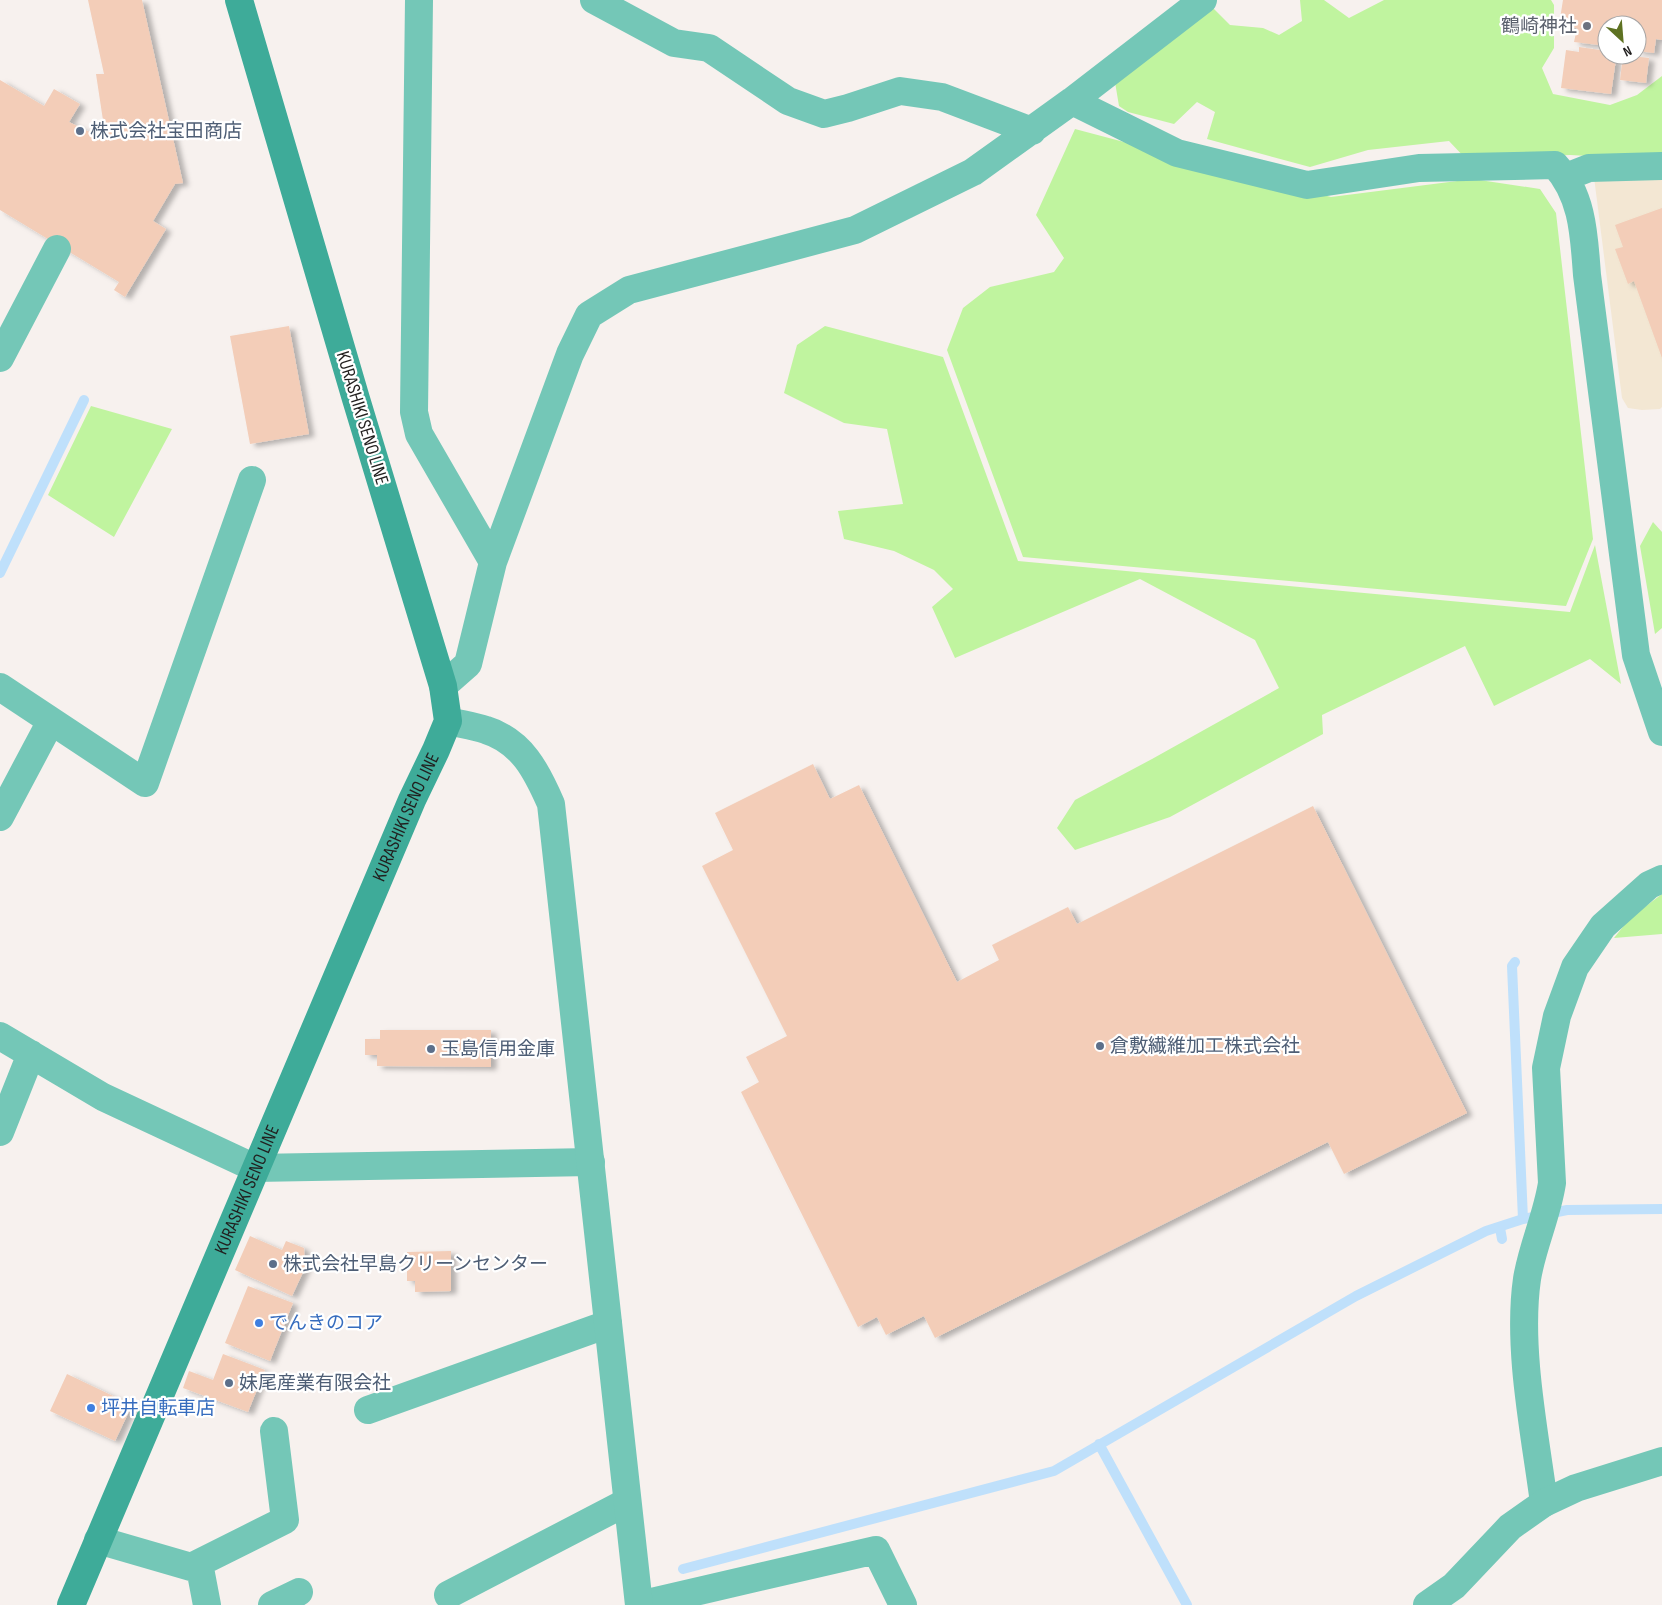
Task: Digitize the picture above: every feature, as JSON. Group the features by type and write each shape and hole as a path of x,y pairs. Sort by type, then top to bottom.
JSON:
{"main road":[{"name":"KURASHIKI SENO LINE","path":"71,1605 255,1168 412,800 448,721 443,686 353,389 239,0"}],"street":[{"path":"419,0 414,412 419,434 493,562"},
{"path":"594,0 674,44 709,48 788,101 824,114 900,91 942,97 1032,131"},
{"path":"443,686 468,664 493,562 570,354 589,315 629,290 855,230 973,172 1032,131 1203,0"},
{"path":"1072,101 1177,153 1307,185 1419,168 1555,165 1566,177 1576,200 1584,227 1588,275 1636,655 1662,732"},
{"path":"1566,177 1589,168 1662,166"},
{"path":"0,358 57,249"},
{"path":"0,687 145,783 252,480"},
{"path":"0,817 51,721"},
{"path":"448,721 488,730 515,745 538,773 551,804 639,1605 876,1550 904,1605"},
{"path":"1544,1503 1528,1378 1524,1324 1528,1278 1552,1183 1546,1068 1557,1016 1574,967 1603,926 1649,885 1662,879"},
{"path":"0,1036 102,1096 255,1168 591,1162"},
{"path":"0,1132 31,1054"},
{"path":"368,1410 608,1324"},
{"path":"98,1540 191,1567 285,1520 274,1431"},
{"path":"1427,1605 1454,1586 1510,1527 1544,1503 1576,1488 1662,1461"},
{"path":"448,1595 628,1502"},
{"path":"199,1563 207,1605"},
{"path":"272,1605 299,1592"}],"shaded area":[{"path":"1662,176 1662,407 1660,409 1642,410 1628,408 1622,398 1594,177"}],"green space":[{"path":"1300,0 1324,0 1349,18 1384,0 1551,0 1554,5 1554,48 1542,68 1553,94 1610,105 1637,95 1662,76 1662,160 1570,155 1466,159 1449,141 1368,150 1310,167 1207,139 1215,112 1197,102 1174,124 1128,112 1119,106 1115,82 1211,6 1230,25 1263,28 1279,35 1302,21"},
{"path":"1075,129 1331,197 1473,179 1540,189 1556,213 1593,539 1566,606 1023,557 947,350 963,308 990,287 1054,272 1064,258 1036,215"},
{"path":"825,326 943,357 1018,561 1570,612 1595,545 1621,684 1590,659 1494,706 1465,646 1322,715 1323,734 1170,817 1075,850 1057,828 1075,800 1279,688 1255,640 1140,579 955,658 932,607 953,589 934,570 894,551 844,539 838,511 903,504 887,429 844,423 784,393 797,345"},
{"path":"91,406 172,429 114,537 48,495"},
{"path":"1653,522 1662,532 1662,628 1655,634 1640,546"},
{"path":"1662,894 1662,934 1614,938 1630,918"}],"building":[{"path":"88,0 142,0 183,183 175,184 153,221 166,229 125,297 114,290 119,282 0,210 0,80 44,106 54,89 80,104 69,122 106,140 96,74 104,74"},
{"name":"鶴崎神社","path":"1563,0 1662,0 1662,40 1656,39 1654,53 1647,52 1647,15 1597,15 1597,45 1574,42 1577,28 1559,25"},
{"path":"1579,47 1597,50 1597,65 1615,65 1611,94 1561,88 1566,50 1579,52"},
{"path":"1647,58 1649,58 1646,83 1620,80 1622,65 1647,65"},
{"path":"1662,208 1662,358 1634,281 1628,284 1615,249 1623,247 1615,225"},
{"path":"289,326 309,434 250,444 230,336"},
{"name":"倉敷繊維加工株式会社","path":"813,764 830,799 859,785 957,982 999,960 992,945 1068,907 1077,924 1313,806 1467,1113 1344,1174 1328,1142 935,1338 924,1316 886,1335 877,1317 858,1327 741,1092 759,1082 746,1057 787,1036 702,866 733,850 715,813"},
{"path":"380,1030 491,1030 491,1067 377,1066 377,1055 365,1055 365,1039 380,1039"},
{"path":"250,1236 282,1250 286,1241 304,1248 305,1268 292,1296 235,1270"},
{"path":"451,1251 451,1291 415,1292 415,1281 407,1281 407,1252"},
{"name":"でんきのコア","path":"248,1286 293,1303 270,1361 225,1343"},
{"path":"223,1354 265,1370 248,1412 183,1388 189,1371 213,1380"},
{"path":"67,1374 132,1405 115,1441 50,1411"}],"waterway":[{"path":"0,573 84,400"},
{"path":"1515,962 1512,966 1523,1219"},
{"path":"683,1569 1054,1471 1356,1296 1486,1231 1523,1219 1567,1210 1662,1209"},
{"path":"1500,1228 1502,1239"},
{"path":"1099,1444 1187,1605"}],"place":[{"name":"鶴崎神社","path":"1587,26"},
{"name":"株式会社宝田商店","path":"80,131"},
{"name":"倉敷繊維加工株式会社","path":"1100,1046"},
{"name":"玉島信用金庫","path":"431,1049"},
{"name":"株式会社早島クリーンセンター","path":"273,1264"},
{"name":"でんきのコア","path":"259,1323"},
{"name":"妹尾産業有限会社","path":"229,1383"},
{"name":"坪井自転車店","path":"91,1408"}]}
